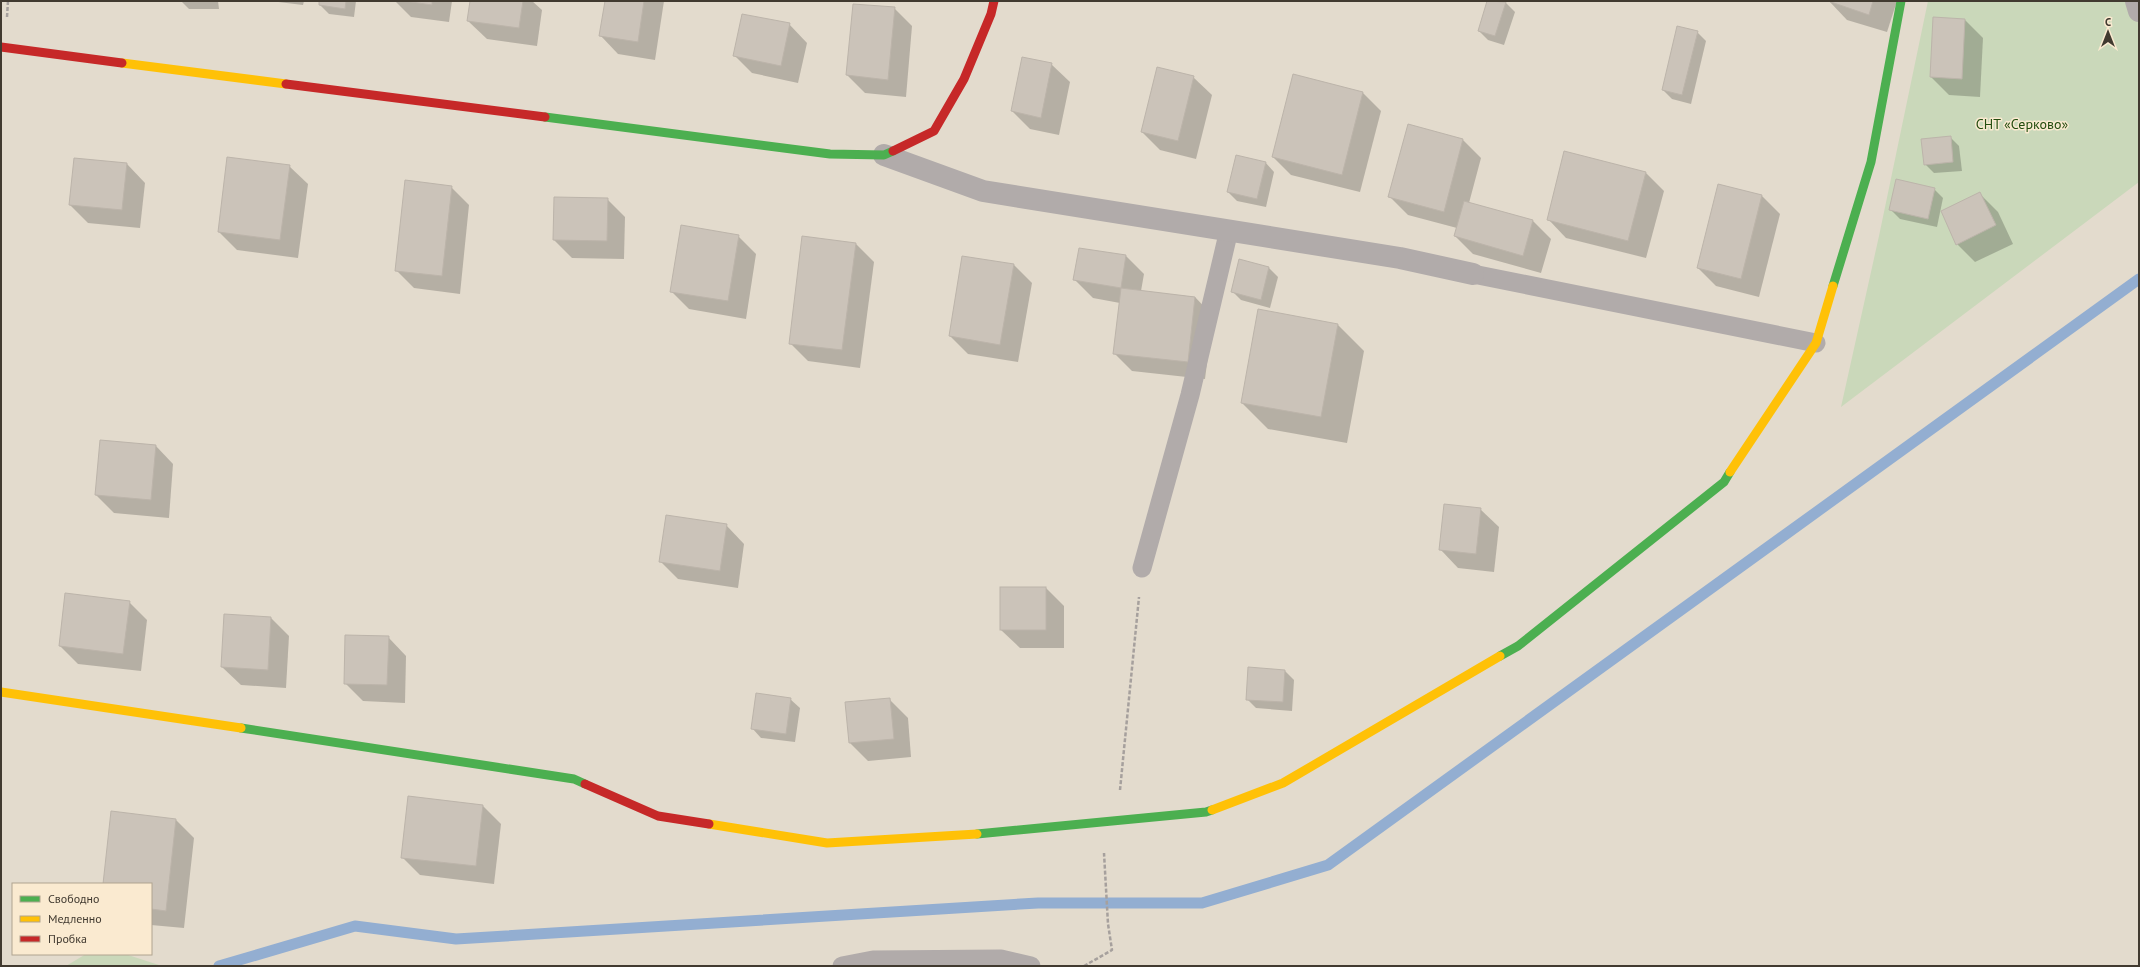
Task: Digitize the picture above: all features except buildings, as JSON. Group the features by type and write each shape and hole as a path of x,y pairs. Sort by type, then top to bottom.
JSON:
{"street":[{"path":"884,155 934,131 964,79 991,14 994,1"},
{"path":"1,692 574,779 658,816 827,843 1008,832 1206,812 1283,783 1518,646 1724,482 1816,343 1871,162 1901,1"},
{"path":"2136,1 2139,11"},
{"path":"1,47 830,154 884,155 983,191 1400,258 1473,274"}],"lane":[{"path":"1142,568 1190,395 1229,230"},
{"path":"1473,274 1816,343"},
{"path":"842,966 873,960 1001,958 1031,966"}],"path":[{"path":"1117,821 1142,568"},
{"path":"1084,966 1112,950 1108,924 1106,877"}],"green space":[{"name":"СНТ «Серково»","path":"1928,1 2139,1 2139,182 1841,407 1879,236"},
{"path":"84,955 128,955 162,966 66,966"}],"waterway":[{"path":"219,966 355,926 456,939 1038,903 1202,903 1328,865 2139,279"}],"traffic: fast":[{"path":"1833,286 1871,162 1901,1"},
{"path":"545,117 830,154 884,155 893,151"},
{"path":"1500,656 1518,646 1724,482 1730,472"},
{"path":"241,728 574,779 585,784"},
{"path":"977,834 1206,812 1212,810"}],"traffic: slow":[{"path":"122,63 286,84"},
{"path":"1730,472 1816,343 1833,286"},
{"path":"1212,810 1283,783 1500,656"},
{"path":"1,692 241,728"},
{"path":"709,824 827,843 977,834"}],"traffic: jam":[{"path":"893,151 934,131 964,79 991,14 994,1"},
{"path":"1,47 122,63"},
{"path":"286,84 545,117"},
{"path":"585,784 658,816 709,824"}]}
